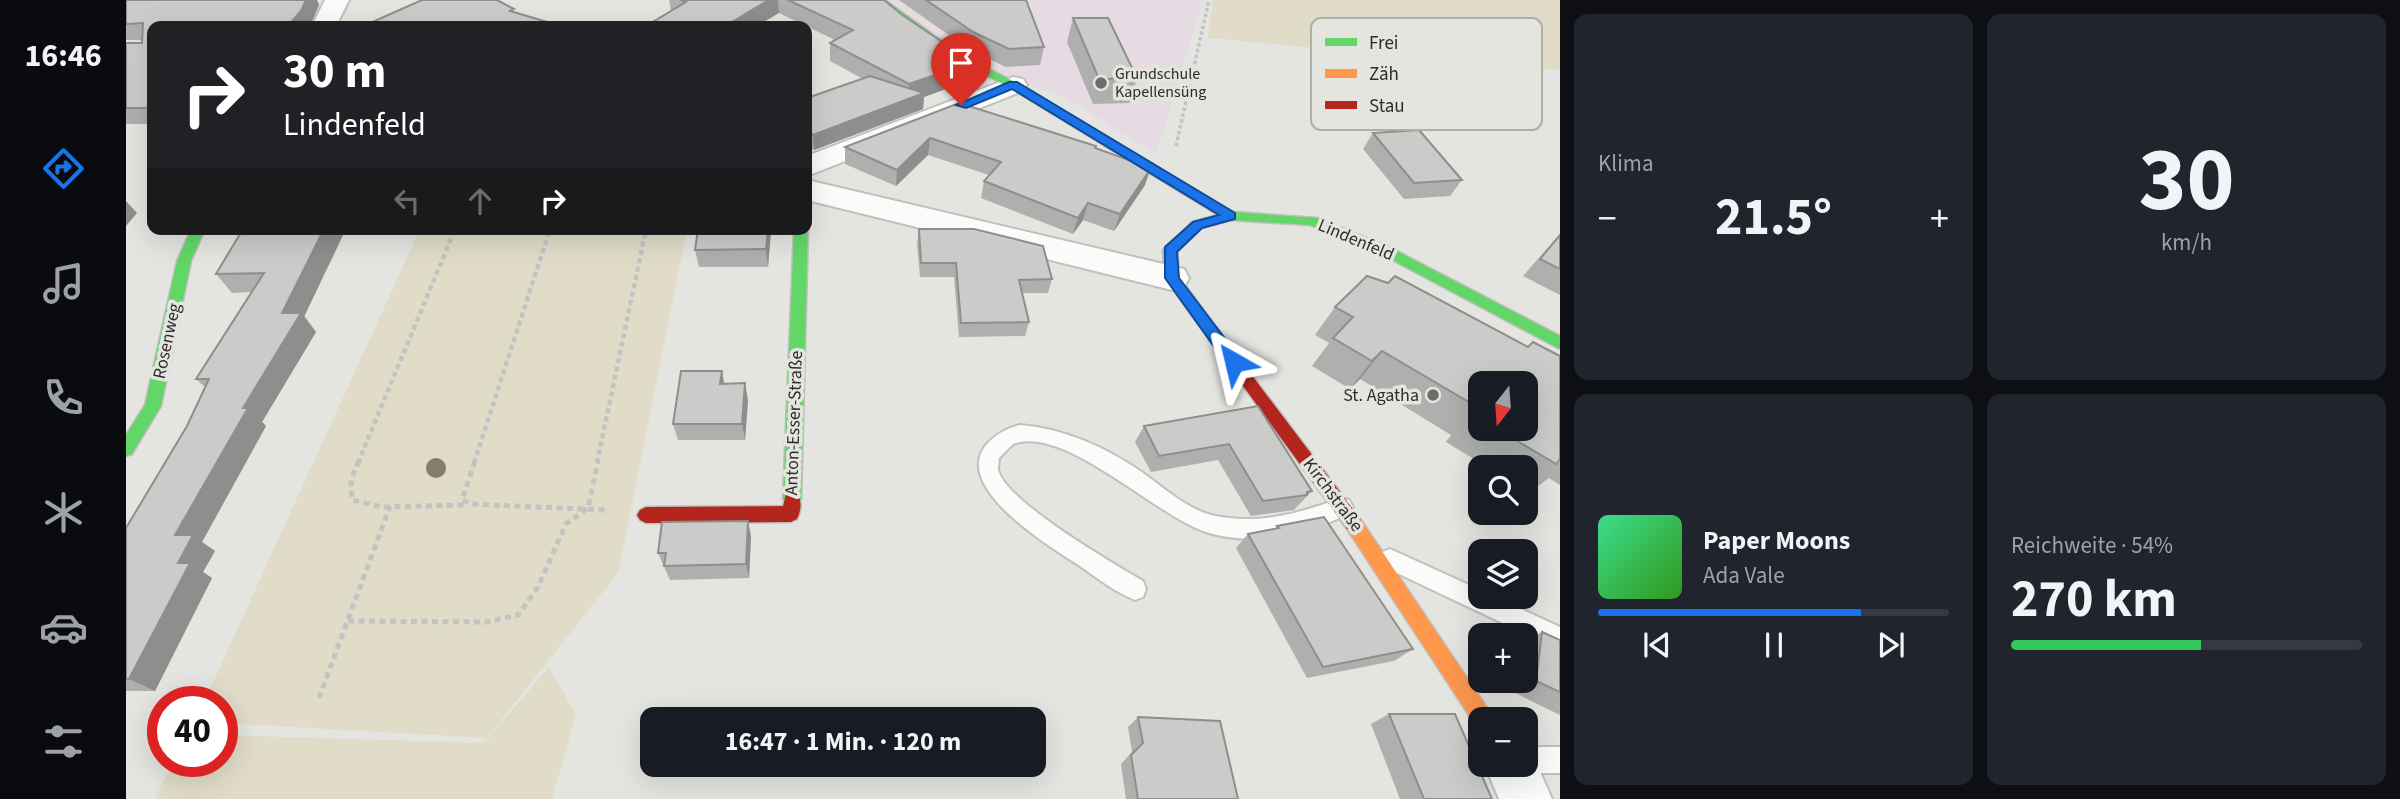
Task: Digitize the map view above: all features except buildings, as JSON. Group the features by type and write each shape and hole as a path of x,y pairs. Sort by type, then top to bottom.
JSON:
{"street":[{"path":"326,21 337,0"},
{"path":"879,0 917,31 973,66 1013,85 1230,216"},
{"path":"812,165 1013,85"},
{"path":"812,191 1172,278"},
{"name":"Lindenfeld","path":"1172,278 1170,250 1198,225 1230,216 1312,220 1386,251 1560,343"},
{"name":"Rosenweg","path":"126,449 153,406 184,261 195,235"},
{"name":"Anton-Esser-Straße","path":"646,515 791,514 801,235"},
{"name":"Kirchstraße","path":"1172,278 1376,552 1475,707"},
{"path":"1516,777 1526,799"}],"lane":[{"path":"1135,589 1070,548 1008,500 988,472 989,455 1009,436 1025,433 1074,447 1124,471 1168,506 1214,525 1254,527 1305,522 1342,507"},
{"path":"1376,552 1560,639"},
{"path":"1538,760 1560,760"}],"path":[{"path":"1168,178 1209,0"},
{"path":"453,235 351,479 352,500 390,506 588,508 646,515"},
{"path":"471,505 462,500 548,235"},
{"path":"348,621 487,622 518,615 538,587 566,524 588,508 645,235"},
{"path":"319,698 390,506"}],"shaded area":[{"name":"Grundschule Kapellensüng","path":"890,0 1203,0 1156,155 1066,97 981,69"},
{"path":"1213,0 1560,0 1560,70 1542,68 1542,18 1311,18 1311,47 1208,38"},
{"path":"417,235 686,235 618,573 487,738 238,724 238,686 211,686"},
{"path":"549,667 576,715 552,799 155,799 165,777 238,777 238,735 484,743"}],"traffic: fast":[{"path":"879,0 959,58 1013,85 1230,216"},
{"path":"1227,353 1172,278 1170,250 1197,225 1230,216 1312,221 1386,251 1560,343"},
{"path":"126,449 153,406 184,261 195,235"},
{"path":"792,499 801,235"}],"traffic: slow":[{"path":"1353,523 1475,707"}],"traffic: jam":[{"path":"1227,353 1353,523"},
{"path":"646,515 791,514 792,499"}],"place":[{"name":"Grundschule Kapellensüng","path":"1101,83"},
{"name":"St. Agatha","path":"1433,395"}],"route":[{"path":"961,105 1013,85 1230,216 1198,225 1170,250 1172,278 1234,362"}]}
